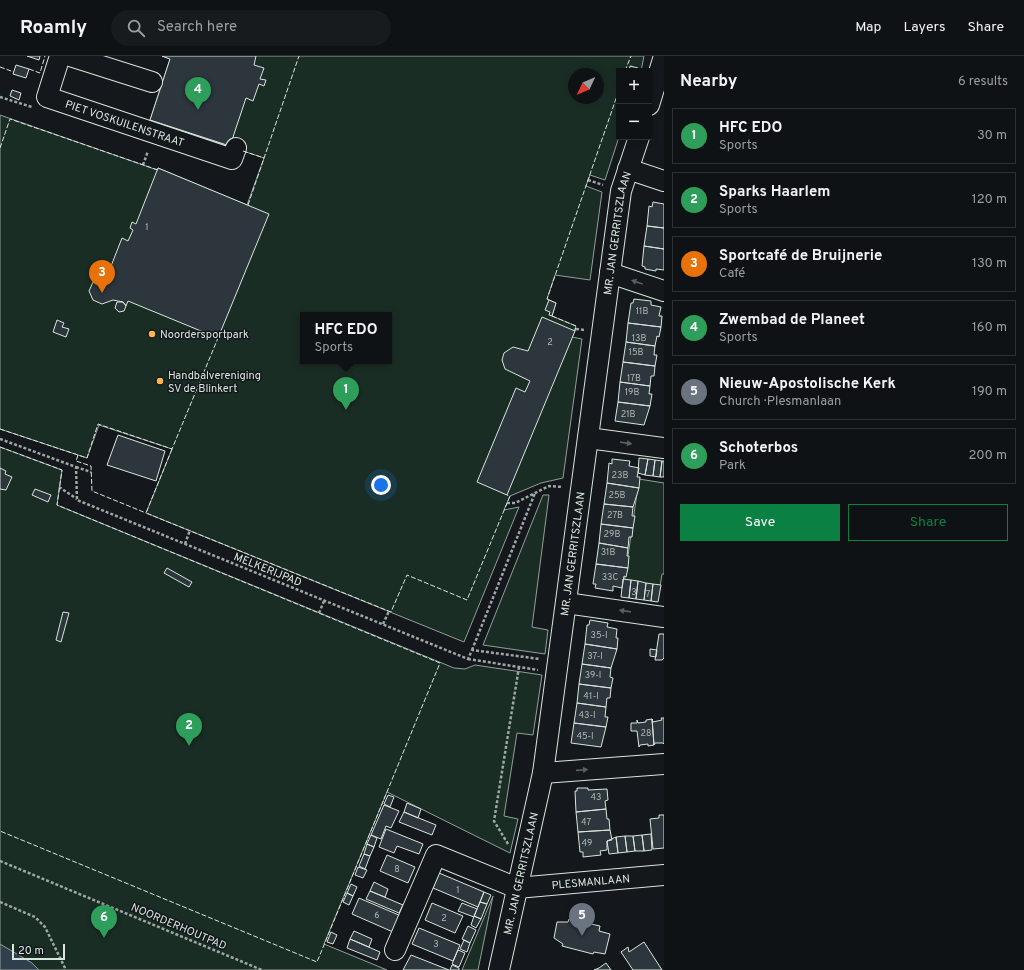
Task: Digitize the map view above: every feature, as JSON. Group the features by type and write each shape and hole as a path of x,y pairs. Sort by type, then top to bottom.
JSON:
{"street":[{"path":"47,97 60,56"},
{"path":"70,56 152,82"},
{"path":"649,104 664,56"},
{"name":"PIET VOSKUILENSTRAAT","path":"47,97 232,159 236,148"},
{"name":"MR. JAN GERRITSZLAAN","path":"499,970 543,773 621,191 637,140"},
{"path":"628,169 664,181"},
{"path":"610,273 664,291"},
{"path":"588,438 664,448"},
{"path":"566,603 664,617"},
{"path":"543,773 664,764"},
{"path":"395,950 436,854 517,888"},
{"name":"PLESMANLAAN","path":"517,888 664,876"}],"path":[{"path":"0,97 32,108 47,97"},
{"path":"0,439 91,472"},
{"path":"76,467 77,500"},
{"path":"507,503 515,503 549,486 582,488"},
{"name":"MELKERIJPAD","path":"60,487 77,500 468,659 519,667 558,667"},
{"path":"468,659 535,493"},
{"path":"185,544 190,530"},
{"path":"319,613 324,600"},
{"path":"383,624 388,611"},
{"path":"472,650 558,667"},
{"path":"519,667 494,822 522,867"},
{"name":"NOORDERHOUTPAD","path":"0,861 262,970"},
{"path":"0,902 35,918 45,927 66,970"}],"green space":[{"name":"Noordersportpark","path":"162,56 644,56 642,68 635,68 631,66 630,68 616,68 616,140 618,140 605,180 590,175 586,186 602,192 590,280 555,275 547,299 556,303 552,316 576,326 572,337 582,339 563,478 541,483 510,496 504,510 519,507 464,642 146,513 172,449 99,425 87,458 0,429 0,115 157,170 158,168 247,205 264,158 150,120 170,59"},
{"path":"0,447 62,470 57,505 454,668 465,669 475,665 542,675 533,735 517,733 504,816 518,819 510,853 387,792 324,944 387,970 0,970"},
{"path":"639,479 664,483 664,574 662,574 659,593 623,591"},
{"path":"543,495 549,495 532,627 548,630 545,654 483,645"},
{"path":"493,896 478,970 462,970"}],"water":[{"path":"0,944 32,963 39,970 0,970"}],"building":[{"path":"27,56 40,56 39,60"},
{"path":"162,56 256,56 254,65 264,68 260,79 266,80 264,86 259,84 253,101 246,98 230,146 150,120 170,59"},
{"path":"16,65 29,69 26,78 13,74"},
{"path":"12,90 21,93 19,100 10,96"},
{"path":"158,168 269,214 218,338 128,301 126,306 123,302 113,300 102,304 93,300 89,291 93,282 102,277 106,279 122,238 128,241 133,230 130,228 132,222 136,224"},
{"path":"653,202 664,204 664,228 647,226 649,206 652,207"},
{"path":"647,226 664,228 664,249 644,246"},
{"path":"644,246 664,249 664,270 656,269 656,271 645,269 645,267 642,266"},
{"path":"634,299 651,301 651,305 661,307 659,316 662,316 661,327 628,323 631,303 633,303"},
{"path":"549,300 556,303 552,316 549,315 550,312 545,310"},
{"path":"117,302 123,302 126,306 124,311 119,312 115,308"},
{"path":"542,317 575,331 507,495 477,482 516,388 525,392 530,381 505,369 502,360 504,353 513,347 528,351"},
{"path":"57,320 64,323 62,327 69,329 66,337 53,332"},
{"path":"628,323 661,327 655,346 626,342"},
{"path":"626,342 655,346 654,355 657,355 655,366 623,362"},
{"path":"623,362 655,366 654,376 651,376 650,386 620,382"},
{"path":"620,382 650,386 649,394 652,394 650,406 618,402"},
{"path":"618,402 650,406 644,425 615,421"},
{"path":"118,435 165,451 156,481 107,465"},
{"path":"639,458 648,459 645,475 638,473"},
{"path":"612,459 630,461 629,466 639,468 637,477 640,477 639,488 607,483 609,463 612,464"},
{"path":"648,459 655,460 653,476 645,475"},
{"path":"655,460 662,461 660,477 653,476"},
{"path":"662,461 664,461 664,477 660,477"},
{"path":"0,468 6,471 5,474 12,477 6,490 0,489"},
{"path":"607,483 639,488 633,507 604,504"},
{"path":"35,489 51,495 48,502 32,495"},
{"path":"604,504 633,507 632,516 635,516 633,528 601,524"},
{"path":"601,524 633,528 632,537 629,537 628,548 599,543"},
{"path":"599,543 628,548 628,568 596,564"},
{"path":"596,564 628,568 626,577 624,576 622,588 613,586 613,591 595,588 596,584 593,584"},
{"path":"167,568 192,582 189,587 164,573"},
{"path":"623,579 631,580 629,598 621,597"},
{"path":"631,580 638,581 636,599 629,598"},
{"path":"638,581 646,583 644,600 636,599"},
{"path":"646,583 653,584 651,601 644,600"},
{"path":"653,584 661,585 658,602 651,601"},
{"path":"63,612 69,613 61,642 56,640"},
{"path":"590,620 608,623 607,627 617,629 617,649 585,644 587,625 589,625"},
{"path":"659,634 664,634 664,658 662,660 655,660"},
{"path":"585,644 617,649 611,668 582,664"},
{"path":"650,649 657,650 656,657 650,656"},
{"path":"582,664 611,668 610,677 613,678 611,688 579,684"},
{"path":"579,684 611,688 610,698 607,698 606,707 577,703"},
{"path":"577,703 606,707 605,717 608,717 606,727 574,723"},
{"path":"661,718 664,718 664,744 655,743 654,745 652,719 653,722 662,720"},
{"path":"652,719 654,745 640,745 639,747 637,731 631,731 631,723 637,723 637,720 638,723 646,722 646,720"},
{"path":"574,723 606,727 601,747 571,743"},
{"path":"577,788 588,788 588,790 607,789 608,800 605,801 606,809 576,812 575,791 577,791"},
{"path":"388,795 394,797 390,807 384,804"},
{"path":"407,803 421,809 418,818 404,812"},
{"path":"384,805 399,811 391,828 386,826 381,839 371,835"},
{"path":"606,809 610,830 578,832 576,812"},
{"path":"404,812 436,825 432,835 399,822"},
{"path":"659,815 664,815 664,848 653,849 650,819 659,818"},
{"path":"386,829 423,844 419,854 397,846 394,853 379,847"},
{"path":"610,830 612,840 607,841 607,850 600,851 601,855 583,857 583,852 580,852 578,832"},
{"path":"651,834 652,850 644,851 642,835"},
{"path":"371,835 377,838 374,847 367,844"},
{"path":"642,835 644,851 635,851 633,836"},
{"path":"625,836 633,836 635,851 627,852"},
{"path":"625,836 627,852 618,853 616,837"},
{"path":"616,837 618,853 609,854 607,841"},
{"path":"367,844 374,847 370,856 364,854"},
{"path":"364,854 370,856 365,869 359,866"},
{"path":"387,855 415,867 408,883 380,871"},
{"path":"358,867 367,870 363,878 355,875"},
{"path":"439,873 484,892 478,907 433,888"},
{"path":"374,882 388,889 385,897 370,891"},
{"path":"351,884 357,887 353,896 347,893"},
{"path":"370,891 403,905 399,913 366,899"},
{"path":"484,892 491,895 487,904 480,902"},
{"path":"347,893 353,896 349,905 343,902"},
{"path":"359,898 401,916 393,932 352,914"},
{"path":"480,902 487,904 481,919 474,916"},
{"path":"432,903 463,916 455,933 425,920"},
{"path":"462,903 477,909 474,917 458,911"},
{"path":"474,916 481,919 476,928 471,925"},
{"path":"569,919 600,926 599,931 610,934 605,954 594,952 593,954 562,946 563,944 554,938 557,922 568,922"},
{"path":"468,926 476,930 470,943 462,939"},
{"path":"419,928 460,945 453,961 412,944"},
{"path":"354,931 372,939 369,947 350,939"},
{"path":"331,932 337,935 333,944 327,942"},
{"path":"350,939 380,952 377,960 347,948"},
{"path":"464,940 470,943 467,952 460,949"},
{"path":"644,942 662,970 633,970 621,952 628,947 629,952"},
{"path":"458,950 465,953 459,967 452,964"},
{"path":"411,955 449,970 403,970"},
{"path":"606,963 611,970 594,970 599,968"},
{"path":"452,965 459,968 459,970 450,970"}],"fence":[{"path":"29,69 40,73 45,56"},
{"path":"248,205 299,56"},
{"path":"626,68 631,56"},
{"path":"0,67 14,72"},
{"path":"549,300 547,299 616,99"},
{"path":"0,148 10,119 158,170"},
{"path":"243,151 264,158"},
{"path":"552,316 576,326 575,331"},
{"path":"0,429 87,458 98,424 172,449 218,338"},
{"path":"0,447 62,470 57,505 440,663 317,962 0,831"},
{"path":"172,449 146,513 391,612 407,575 467,600 510,496 507,495"},
{"path":"78,455 76,461 91,466 92,491 146,513"}],"place":[{"name":"Zwembad de Planeet","path":"198,110"},
{"name":"Sportcafé de Bruijnerie","path":"102,293"},
{"name":"Noordersportpark","path":"152,334"},
{"name":"Handbalvereniging SV de Blinkert","path":"160,381"},
{"name":"HFC EDO","path":"346,410"},
{"name":"Sparks Haarlem","path":"189,746"},
{"name":"Nieuw-Apostolische Kerk","path":"582,936"},
{"name":"Schoterbos","path":"104,938"}]}
